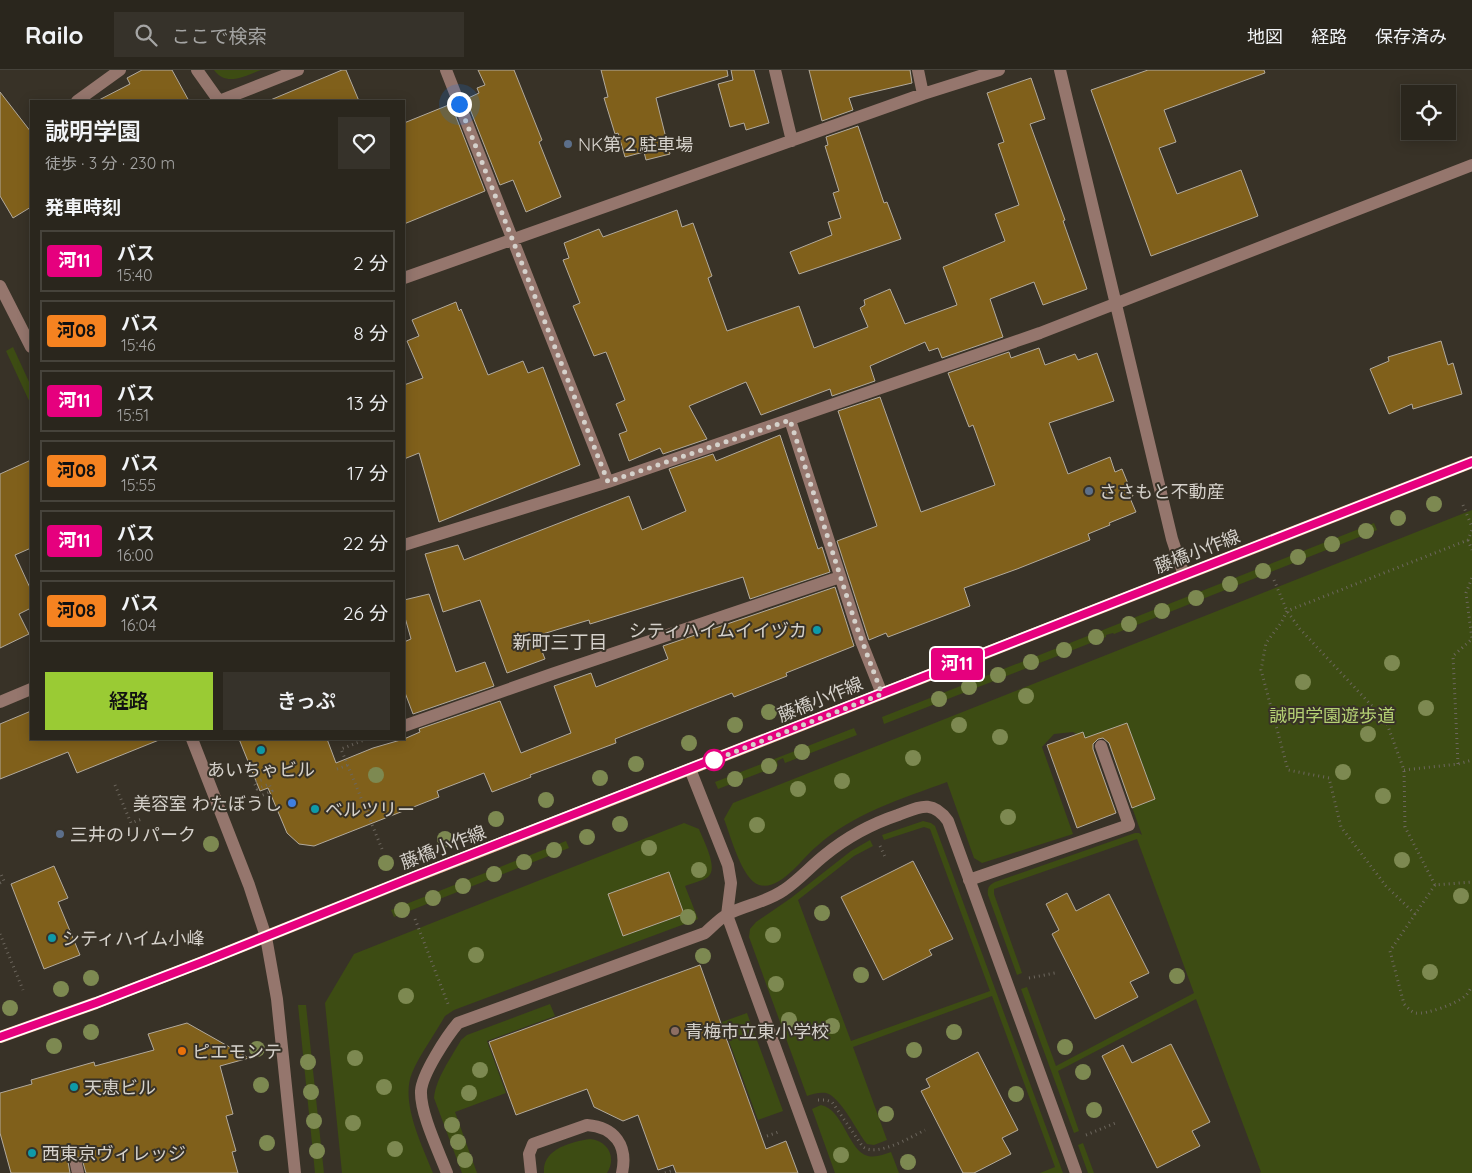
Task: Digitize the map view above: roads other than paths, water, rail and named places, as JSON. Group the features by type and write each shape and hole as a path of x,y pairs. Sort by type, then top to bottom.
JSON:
{"main road":[{"name":"藤橋小作線","path":"0,1037 96,1003 266,937 1472,462"}],"street":[{"path":"78,100 120,70"},
{"path":"197,70 218,100"},
{"path":"222,100 298,70"},
{"path":"446,70 608,482"},
{"path":"775,70 792,141"},
{"path":"918,70 923,94"},
{"path":"405,278 923,94 1000,70"},
{"path":"1060,70 1172,539 1184,574"},
{"path":"405,545 608,482 1040,333 1472,165"},
{"path":"0,286 30,345"},
{"path":"790,420 861,641 882,694"},
{"path":"405,726 840,577"},
{"path":"0,702 30,689"},
{"path":"192,740 249,885 266,937 279,1017 295,1173"},
{"path":"969,880 1129,825 1101,746"},
{"path":"690,769 728,865 731,883 727,915 821,1173"},
{"path":"446,1173 427,1119 421,1091 424,1078 450,1033 458,1023 705,933 727,915 771,898 785,890 825,855 854,834 877,822 918,808 930,807 941,812 948,822 1076,1173"},
{"path":"531,1173 529,1154 533,1144 587,1125 605,1129 615,1136 622,1147 624,1160 622,1173"}],"place":[{"name":"NK第２駐車場","path":"568,144"},
{"name":"ささもと不動産","path":"1089,491"},
{"name":"シティハイムイイヅカ","path":"817,630"},
{"name":"あいちゃビル","path":"261,750"},
{"name":"美容室 わたぼうし","path":"292,803"},
{"name":"ベルツリー","path":"315,809"},
{"name":"三井のリパーク","path":"60,834"},
{"name":"シティハイム小峰","path":"52,938"},
{"name":"青梅市立東小学校","path":"675,1031"},
{"name":"ピエモンテ","path":"182,1051"},
{"name":"天恵ビル","path":"74,1087"},
{"name":"西東京ヴィレッジ","path":"32,1153"}],"district":[{"name":"新町三丁目","path":"560,642"}],"park label":[{"name":"誠明学園遊歩道","path":"1332,715"}]}
